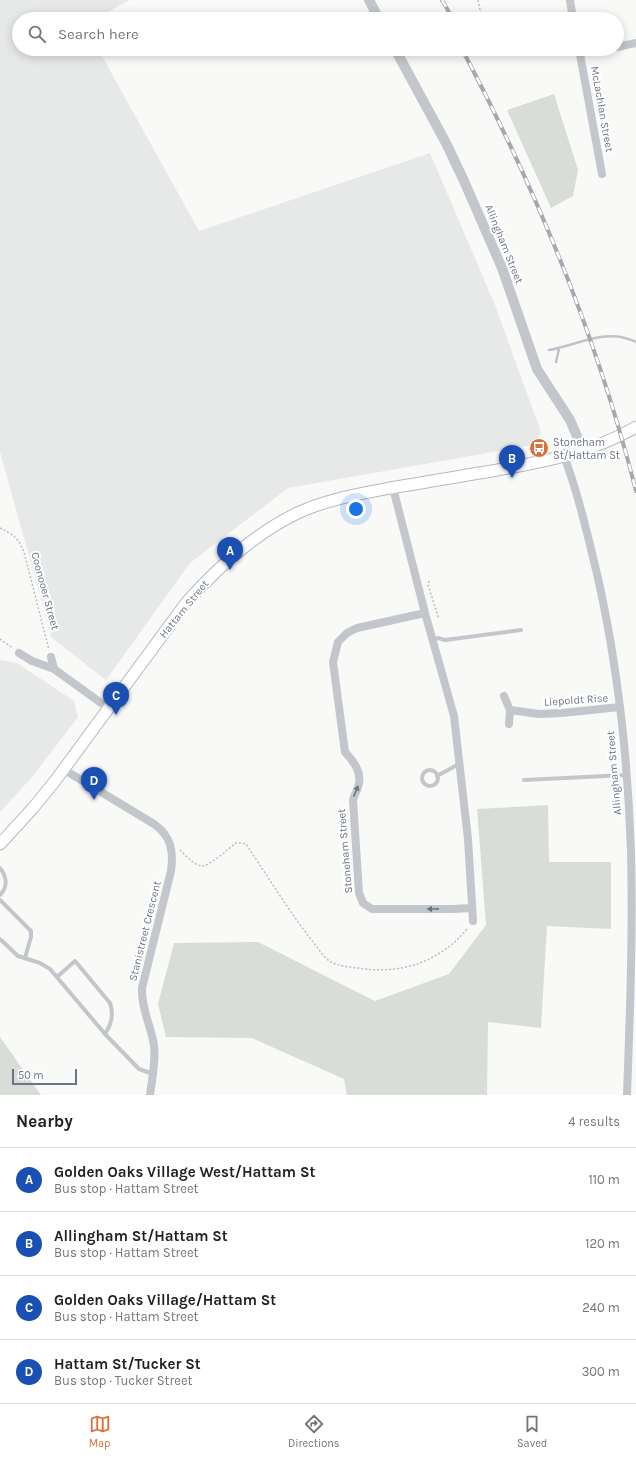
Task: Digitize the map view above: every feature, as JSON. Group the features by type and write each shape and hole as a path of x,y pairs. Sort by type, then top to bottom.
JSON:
{"main road":[{"name":"Hattam Street","path":"0,844 33,808 186,603 202,584 251,542 278,524 304,510 345,497 536,463 564,456 616,437 636,427"}],"street":[{"path":"369,0 375,12"},
{"path":"570,0 573,12"},
{"path":"624,46 636,43"},
{"name":"Allingham Street","path":"399,56 446,143 464,181 502,268 537,369 570,420 583,450"},
{"name":"McLachlan Street","path":"581,56 602,174"},
{"name":"Allingham Street","path":"564,456 581,506 604,609 620,707 631,852 631,1000 627,1095"},
{"path":"393,488 432,640 454,716 468,839 473,922"},
{"name":"Stoneham Street","path":"425,613 357,628 347,633 338,642 333,662 345,752 354,762 358,771 358,787 352,800 359,893 363,903 372,909 472,908"},
{"path":"19,653 32,661 54,669 108,708"},
{"path":"51,657 54,669"},
{"path":"504,696 510,710 509,724"},
{"name":"Liepoldt Rise","path":"510,710 539,714 562,714 620,707"},
{"path":"63,769 154,824 162,830 170,843"},
{"name":"Stanistreet Crescent","path":"150,1095 153,1074 154,1044 143,1007 142,988 171,870 173,859 170,843"}],"lane":[{"path":"432,640 438,638 445,640 521,630"},
{"path":"437,776 460,764"},
{"path":"432,770 437,776 436,783 432,786 427,786 422,780 422,775 426,771 432,770"},
{"path":"524,780 626,775"},
{"path":"0,868 6,882 0,895"},
{"path":"0,900 30,931 31,937 25,958"},
{"path":"0,939 18,956 43,964 57,977 105,1034 139,1069 153,1074"},
{"path":"57,977 76,961 110,1003 112,1008 111,1025 105,1034"}],"path":[{"path":"478,0 481,12"},
{"name":"Coonooer Street","path":"0,528 16,537 22,547 51,657"},
{"path":"429,582 428,585 439,619"},
{"path":"0,639 19,653"},
{"path":"170,843 190,860 201,866 209,864 236,843 246,844 305,931 324,956 332,962 374,970 396,970 421,963 442,952 460,937 473,922"}],"shaded area":[{"path":"0,0 130,0 108,12 12,12 12,56 102,56 199,231 430,153 495,305 541,432 533,445 288,488 190,563 106,680 52,638 0,452"},
{"path":"554,94 578,170 573,196 551,208 507,110"},
{"path":"0,660 17,663 74,701 78,717 33,776 0,812"},
{"path":"548,805 549,862 611,862 611,929 547,926 541,1028 488,1022 487,1095 347,1095 344,1079 252,1038 166,1037 158,1004 174,943 258,942 375,1001 449,974 486,925 477,809"},
{"path":"0,1037 41,1095 0,1095"}],"waterway":[{"path":"549,350 592,338 614,336 636,342"},
{"path":"556,362 559,349"}],"railway":[{"path":"442,0 449,12"},
{"path":"466,56 515,155 562,265 603,377 636,491"}],"place":[{"name":"Stoneham St/Hattam St","path":"539,448"},
{"name":"Allingham St/Hattam St","path":"512,478"},
{"name":"Golden Oaks Village West/Hattam St","path":"230,570"},
{"name":"Golden Oaks Village/Hattam St","path":"116,715"},
{"name":"Hattam St/Tucker St","path":"94,800"}]}
